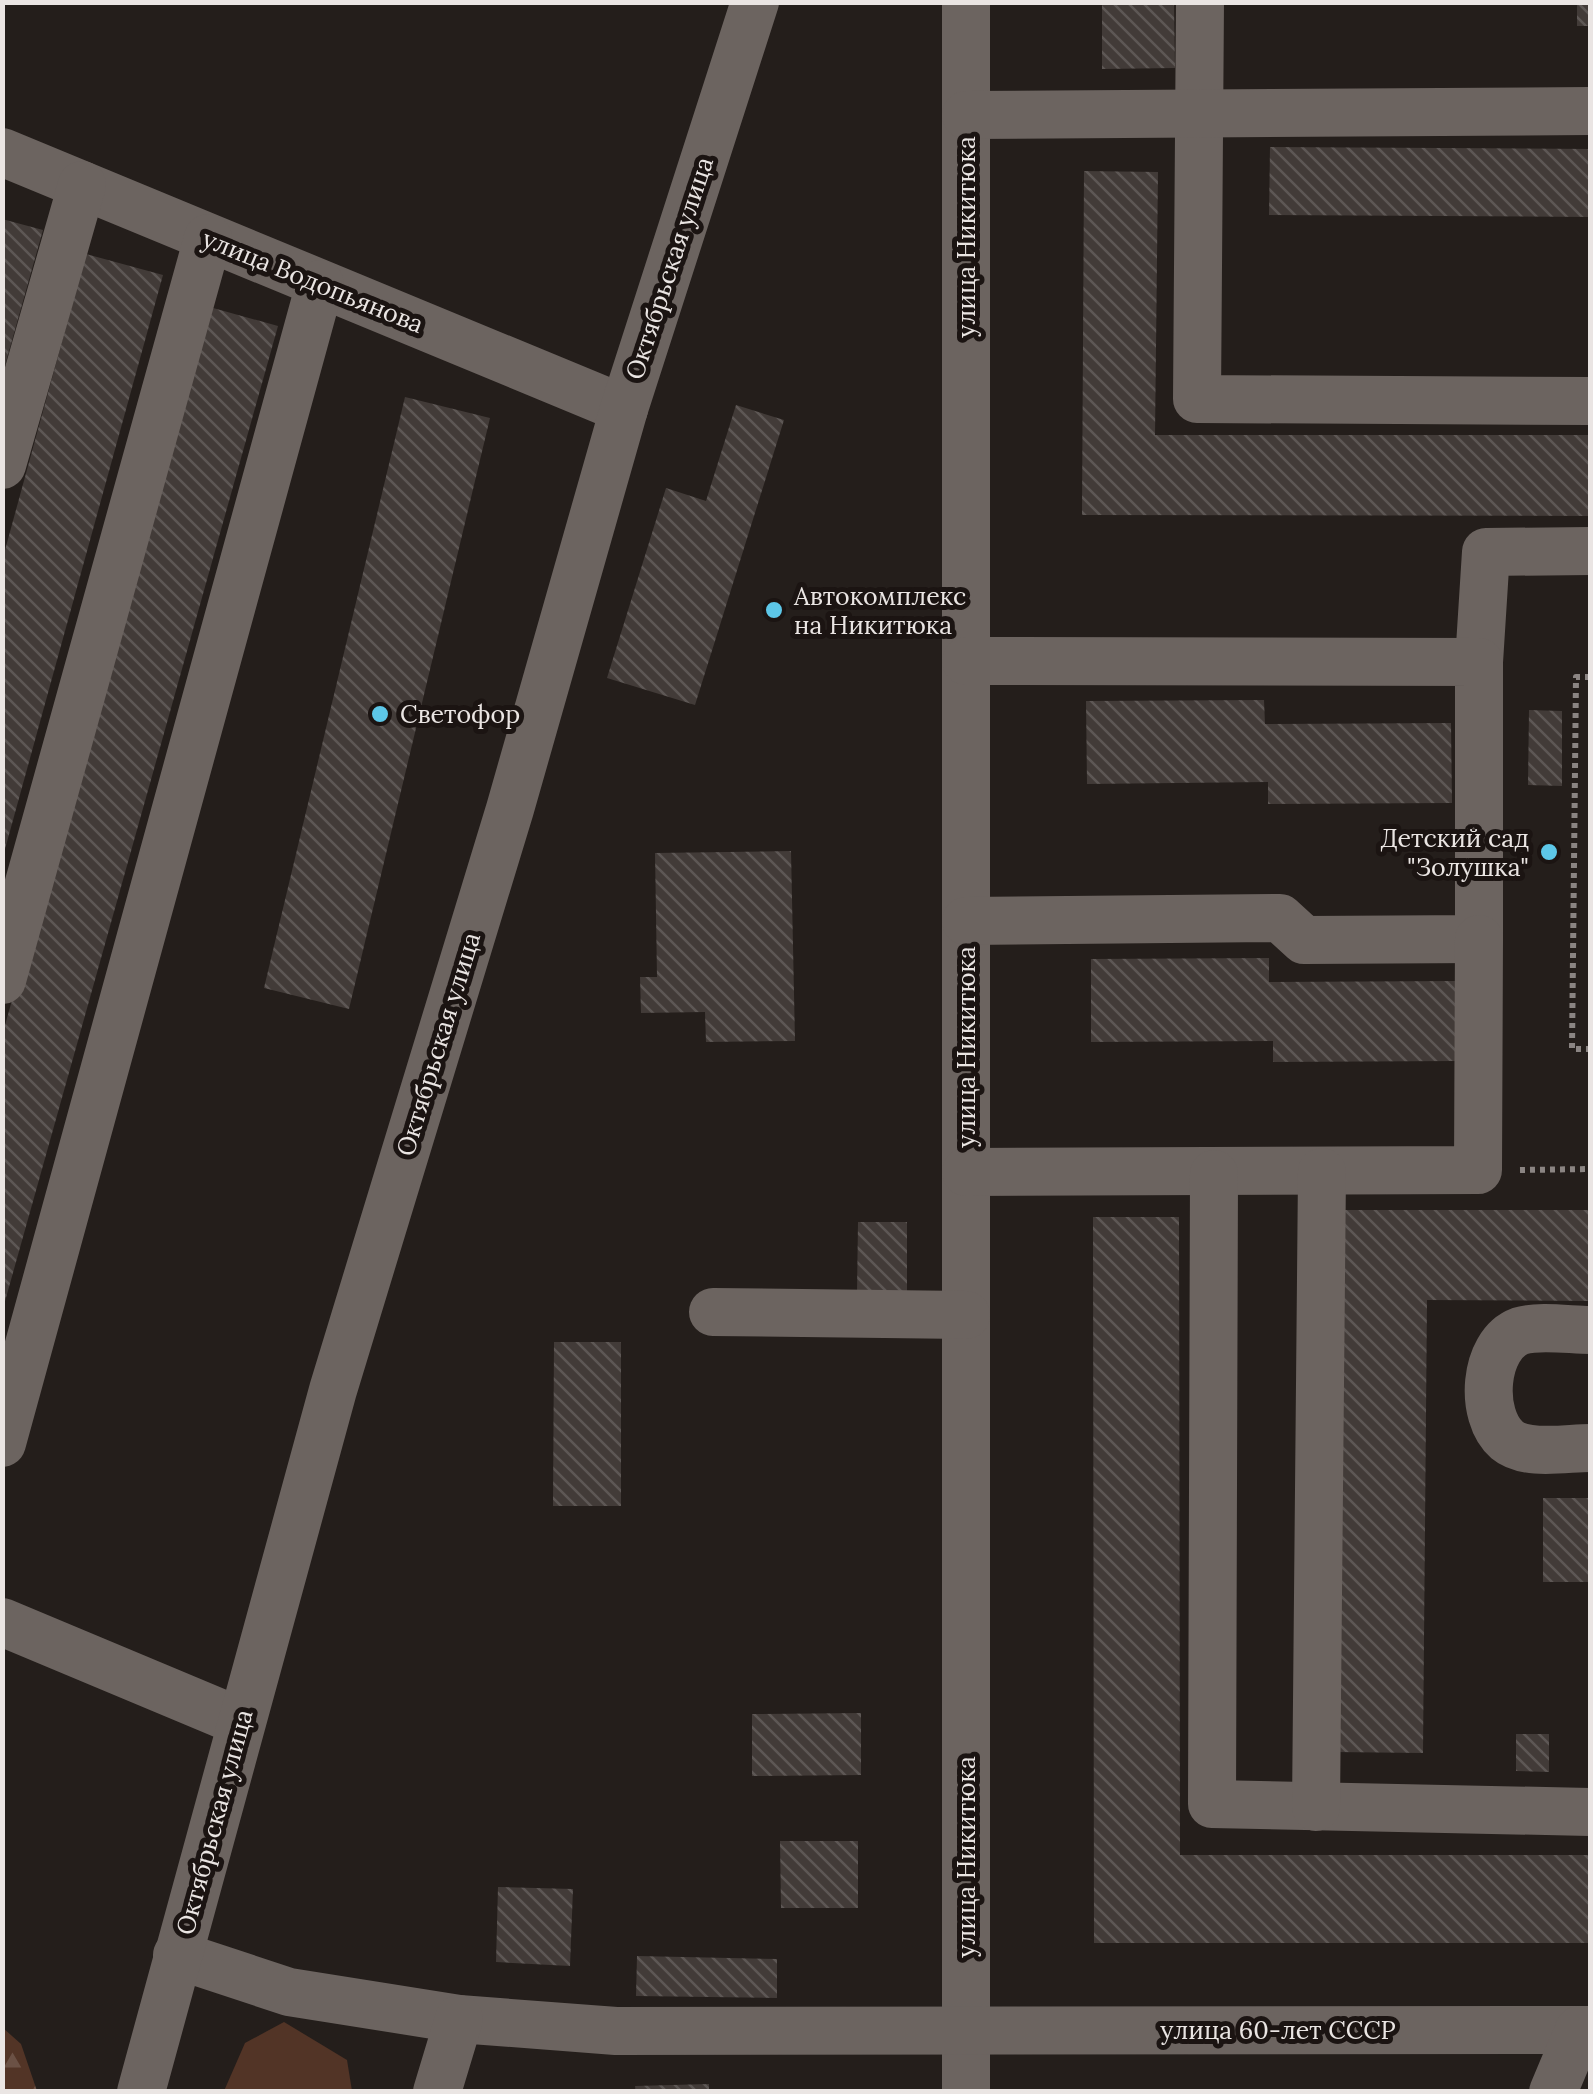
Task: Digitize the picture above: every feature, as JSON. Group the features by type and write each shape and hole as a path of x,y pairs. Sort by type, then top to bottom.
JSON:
{"street":[{"name":"Октябрьская улица","path":"141,2092 333,1390 510,809 624,409 755,2"},
{"name":"улица Никитюка","path":"966,2 966,2092"},
{"path":"1200,2 1198,399 1590,401"},
{"path":"966,115 1590,111"},
{"name":"улица Водопьянова","path":"2,152 624,409"},
{"path":"2,465 82,185"},
{"path":"2,980 208,238"},
{"path":"2,1443 320,284"},
{"path":"966,1172 1478,1170 1479,662 1486,552 1590,552"},
{"path":"966,661 1479,662"},
{"path":"966,921 1280,918 1304,940 1479,939"},
{"path":"1316,1806 1322,1172"},
{"path":"1214,1174 1212,1804 1590,1812"},
{"path":"713,1312 966,1316"},
{"path":"1590,1330 1520,1331 1500,1346 1491,1366 1490,1392 1494,1422 1506,1440 1523,1448 1590,1448"},
{"path":"2,1622 241,1722"},
{"name":"улица 60-лет СССР","path":"177,1955 289,1992 459,2019 616,2030 1585,2030"},
{"path":"437,2092 459,2019"},
{"path":"1554,2092 1585,2030"}],"path":[{"path":"1590,677 1576,677 1572,1050 1590,1050"},
{"path":"1478,1170 1590,1169"}],"green space":[{"path":"284,2022 347,2060 352,2091 224,2091 245,2043"},
{"path":"3,2028 21,2044 37,2091 3,2091"}],"building":[{"path":"1102,2 1174,2 1175,68 1102,69"},
{"path":"1577,2 1590,2 1590,26 1577,26"},
{"path":"1270,147 1590,149 1590,217 1269,215"},
{"path":"1084,171 1158,172 1155,435 1590,435 1590,516 1082,515"},
{"path":"2,219 43,230 4,369 2,368"},
{"path":"86,254 163,275 2,860 2,561"},
{"path":"206,306 278,326 2,1312 2,1036"},
{"path":"405,397 490,418 349,1009 264,988"},
{"path":"736,405 784,420 695,705 607,678 666,488 706,501"},
{"path":"1264,700 1265,724 1451,723 1452,803 1268,804 1268,782 1087,784 1086,701"},
{"path":"1529,710 1562,711 1562,786 1528,785"},
{"path":"791,851 795,1041 706,1042 705,1012 641,1013 640,977 657,977 655,853"},
{"path":"1269,958 1269,982 1456,981 1457,1061 1273,1062 1273,1041 1091,1042 1091,959"},
{"path":"1338,1210 1590,1210 1590,1301 1427,1300 1423,1753 1334,1752"},
{"path":"1093,1217 1179,1217 1180,1855 1590,1855 1590,1943 1094,1943"},
{"path":"858,1222 907,1222 907,1293 857,1292"},
{"path":"554,1342 621,1342 621,1506 553,1506"},
{"path":"1543,1498 1590,1498 1590,1582 1543,1582"},
{"path":"861,1713 861,1775 752,1776 752,1714"},
{"path":"1516,1734 1549,1734 1549,1772 1516,1771"},
{"path":"780,1841 858,1841 858,1908 781,1908"},
{"path":"498,1887 573,1889 570,1966 496,1962"},
{"path":"637,1956 777,1959 777,1998 636,1996"},
{"path":"709,2084 709,2092 636,2092 635,2086"}],"place":[{"name":"Автокомплекс на Никитюка","path":"774,610"},
{"name":"Светофор","path":"380,714"},
{"name":"Детский сад \"Золушка\"","path":"1549,852"}]}
